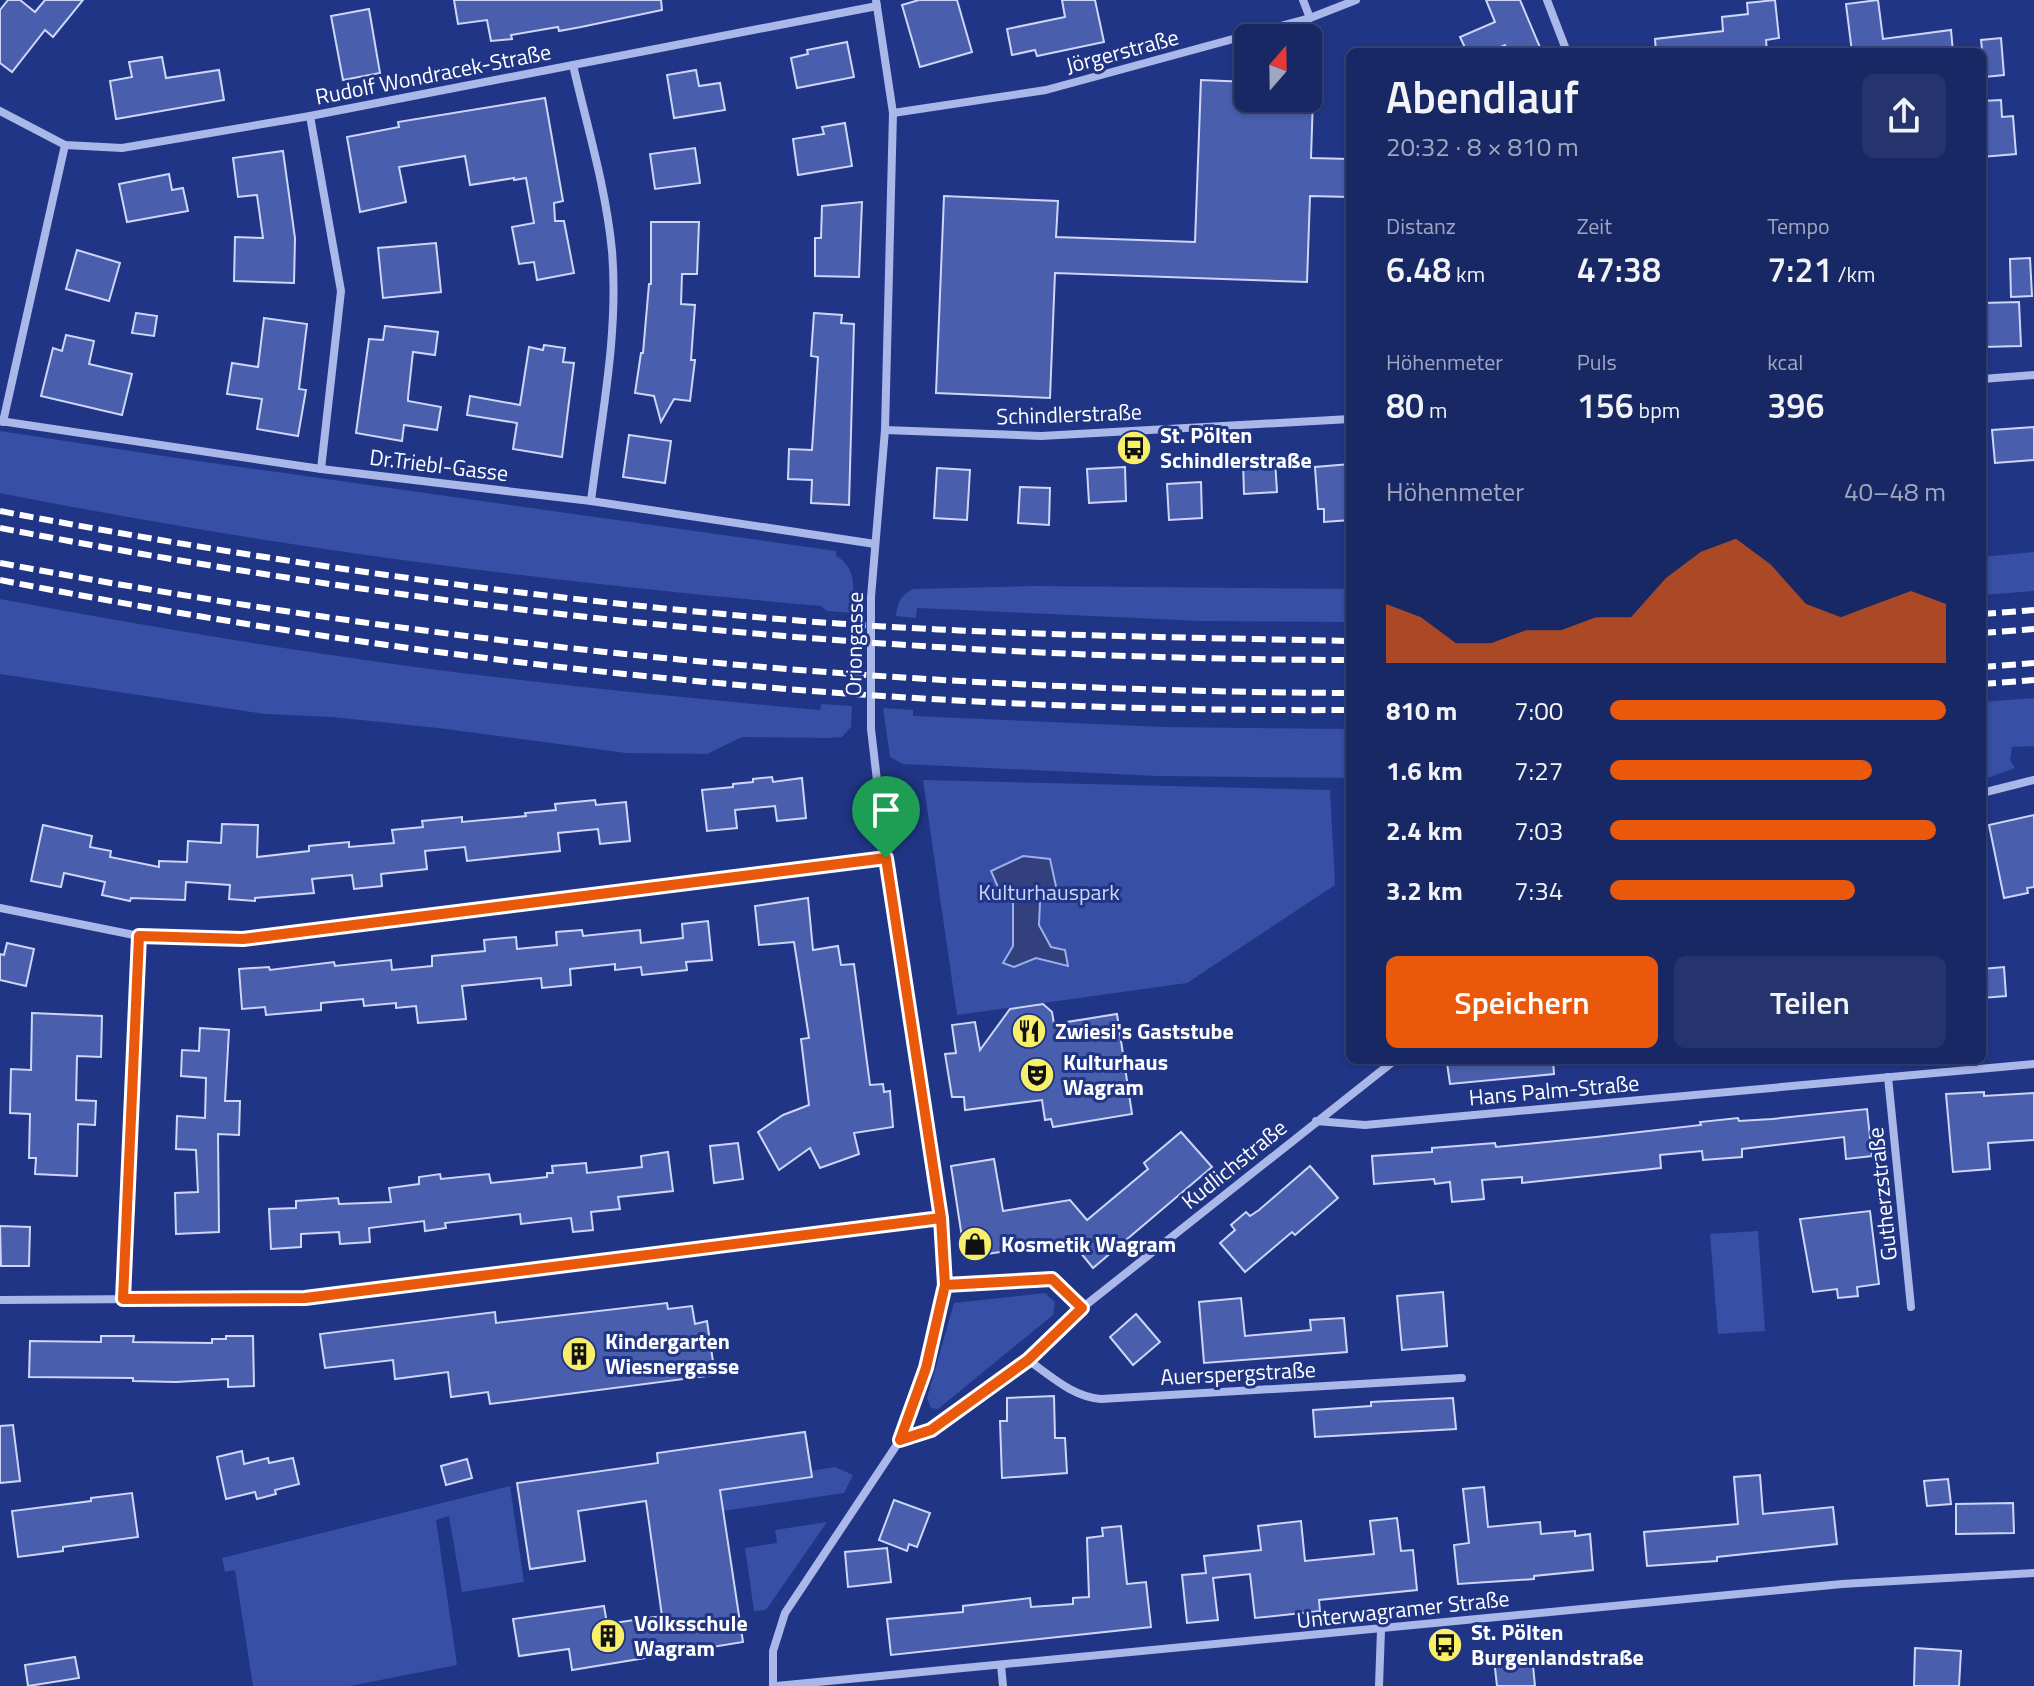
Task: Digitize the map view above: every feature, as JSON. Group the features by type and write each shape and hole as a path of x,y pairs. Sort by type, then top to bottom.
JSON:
{"street":[{"path":"1303,0 1310,18"},
{"name":"Jörgerstraße","path":"893,113 1046,90 1310,18 1356,0"},
{"path":"1547,0 1565,48"},
{"name":"Rudolf Wondracek-Straße","path":"0,111 65,145 122,148 310,116 877,3"},
{"name":"Oriongasse","path":"877,3 893,113 885,430 871,597 871,729 886,858 941,1218 945,1285 926,1368 900,1440"},
{"path":"573,65 605,203 612,252 613,309 591,501"},
{"path":"310,116 341,291 321,469"},
{"path":"2,421 65,145"},
{"path":"1986,379 2034,375"},
{"name":"Schindlerstraße","path":"885,430 1041,436 1346,419"},
{"name":"Dr.Triebl-Gasse","path":"2,421 321,469 591,501 875,544"},
{"path":"1986,792 2034,780"},
{"path":"0,908 139,936 243,939 886,858"},
{"path":"123,1299 139,936"},
{"name":"Kudlichstraße","path":"900,1440 931,1430 1028,1360 1082,1308 1390,1064"},
{"name":"Hans Palm-Straße","path":"1316,1121 1365,1125 2034,1064"},
{"name":"Gutherzstraße","path":"1888,1077 1911,1307"},
{"path":"0,1300 305,1298 941,1218"},
{"path":"945,1285 1052,1279 1082,1308"},
{"name":"Auerspergstraße","path":"1028,1360 1075,1393 1101,1399 1462,1378"},
{"path":"775,1686 773,1651 785,1613 900,1440"},
{"name":"Unterwagramer Straße","path":"775,1686 1842,1584 2034,1573"},
{"path":"1379,1686 1381,1630"},
{"path":"1001,1665 1003,1686"}],"green space":[{"path":"0,431 836,551 836,556 851,573 853,613 827,611 821,606 615,586 409,561 204,530 0,493"},
{"path":"2034,552 2034,591 1986,595 1986,557"},
{"path":"1036,586 1346,589 1346,622 1201,621 917,608 916,618 896,616 900,600 913,589"},
{"path":"0,599 243,641 447,671 820,710 821,704 852,706 851,727 842,737 742,737 707,754 626,753 438,728 332,717 265,714 0,674"},
{"path":"2034,698 2034,746 2012,747 2010,760 2015,768 1986,779 1986,702"},
{"path":"883,708 913,710 913,716 1165,727 1346,729 1346,778 1158,776 903,764 890,757"},
{"name":"Kulturhauspark","path":"923,780 1330,790 1335,885 1187,983 957,1015"},
{"path":"1758,1231 1765,1331 1718,1334 1710,1234"},
{"path":"1045,1293 1055,1302 1053,1315 938,1409 931,1408 927,1398 954,1303"},
{"path":"835,1467 853,1475 844,1493 723,1511 720,1490 811,1477 811,1471"},
{"path":"510,1486 524,1582 462,1592 449,1516 436,1520 457,1665 350,1686 253,1686 235,1570 225,1572 222,1558"},
{"path":"827,1522 766,1610 754,1611 745,1548 777,1543 775,1530"}],"shaded area":[{"path":"1023,856 1050,859 1057,891 1040,902 1039,925 1051,947 1065,950 1068,966 1036,958 1014,967 1003,963 1013,946 1013,890 1000,892 991,871"}],"building":[{"path":"8,0 20,0 35,12 45,0 83,0 53,37 45,30 12,72 0,63 0,10"},
{"path":"454,0 661,0 662,10 491,41 487,20 458,24"},
{"path":"919,0 957,0 972,52 920,67 902,5"},
{"path":"1062,0 1095,0 1104,42 1037,56 1035,50 1012,55 1007,29 1065,17"},
{"path":"1486,0 1520,0 1540,48 1506,48 1505,45 1498,48 1465,48 1460,37 1495,22"},
{"path":"1775,0 1779,38 1766,40 1767,48 1656,48 1655,39 1723,31 1722,17 1748,14 1747,3"},
{"path":"1878,0 1883,39 1951,30 1953,48 1852,48 1846,4"},
{"path":"369,9 380,73 343,80 331,16"},
{"path":"2001,38 2004,75 1986,77 1986,48 1982,48 1981,40"},
{"path":"847,42 854,77 797,88 791,58 808,54 807,50"},
{"path":"162,57 166,78 219,70 224,100 116,119 110,81 132,77 129,62"},
{"path":"696,70 699,86 720,83 725,110 674,118 667,75"},
{"path":"1201,80 1234,81 1234,112 1313,112 1311,158 1346,159 1346,197 1310,196 1307,282 1055,273 1050,398 936,393 944,196 1058,201 1056,237 1195,242"},
{"path":"545,98 563,201 554,203 555,221 564,221 574,273 537,280 534,262 519,264 512,227 534,223 526,178 470,185 465,156 399,167 406,202 360,212 347,137 399,127 398,122"},
{"path":"2001,100 2002,117 2013,116 2016,154 1986,157 1986,101"},
{"path":"845,123 852,166 798,175 793,139 824,134 822,127"},
{"path":"695,148 700,183 655,189 650,154"},
{"path":"283,151 295,238 294,283 234,281 235,237 263,238 257,195 238,197 233,158"},
{"path":"169,174 172,190 183,188 188,211 127,222 119,184"},
{"path":"862,202 859,277 815,276 815,238 821,238 822,206"},
{"path":"651,222 699,222 697,274 682,274 681,304 695,305 691,360 695,360 690,401 674,399 661,422 654,396 635,393 651,284"},
{"path":"436,243 441,292 383,298 378,248"},
{"path":"77,250 120,263 109,301 66,289"},
{"path":"2030,258 2032,296 2011,297 2010,259"},
{"path":"2019,302 2021,346 1986,347 1986,303"},
{"path":"136,313 157,316 154,336 132,333"},
{"path":"814,313 842,315 841,323 854,324 849,505 811,503 812,480 788,479 789,449 812,450 818,357 811,356"},
{"path":"264,318 307,324 299,389 306,390 298,436 257,429 262,399 227,394 232,363 258,367"},
{"path":"385,326 438,332 435,355 413,352 408,398 408,401 441,407 437,430 404,425 402,441 356,433 369,339 383,340"},
{"path":"66,335 94,341 89,364 132,374 122,415 41,396 53,348 62,351"},
{"path":"544,345 565,348 563,362 574,363 562,457 513,449 517,423 467,415 470,396 520,405 529,347 543,350"},
{"path":"2034,427 2034,460 1995,463 1992,430"},
{"path":"629,435 671,441 665,483 623,477"},
{"path":"1275,459 1277,492 1244,494 1243,461"},
{"path":"1346,464 1346,520 1324,522 1324,509 1318,509 1315,467"},
{"path":"1125,467 1126,501 1089,503 1087,469"},
{"path":"937,468 970,470 967,520 934,518"},
{"path":"1201,482 1202,518 1169,520 1167,484"},
{"path":"1020,487 1050,488 1049,525 1018,523"},
{"path":"772,777 773,782 802,778 806,818 777,821 775,806 735,810 737,828 707,831 702,790 733,787 733,784"},
{"path":"595,800 596,805 626,802 630,841 600,844 598,829 558,833 560,851 467,861 465,847 425,851 427,869 381,874 382,886 354,889 352,875 312,879 314,893 255,898 255,901 229,899 230,885 186,882 185,900 131,898 130,901 102,895 105,882 64,873 61,887 31,881 43,825 92,836 90,847 111,851 110,857 159,867 159,861 187,862 188,841 221,843 222,824 258,825 257,857 309,851 309,846 328,844 349,842 349,847 394,843 392,830 423,827 422,821 462,817 462,822 526,816 525,813 556,810 555,804"},
{"path":"2034,815 2034,887 2027,888 2028,893 2004,898 1989,825"},
{"path":"808,898 813,950 838,946 841,965 854,964 870,1085 883,1084 884,1092 890,1091 893,1127 854,1133 859,1154 820,1168 810,1148 779,1170 758,1132 783,1115 809,1105 801,1039 809,1038 794,942 759,945 755,906"},
{"path":"708,921 712,960 686,962 687,970 642,975 641,967 615,970 615,964 570,969 571,985 542,988 541,978 462,986 466,1019 418,1023 416,1006 396,1008 396,1003 364,1006 363,999 321,1003 321,1010 266,1015 265,1007 242,1009 239,969 269,967 270,970 334,962 335,966 391,960 392,970 432,966 432,956 485,951 484,940 516,937 517,949 557,945 556,932 582,930 583,936 640,930 641,943 683,938 682,924"},
{"path":"7,943 34,949 26,986 0,980 0,954 4,955"},
{"path":"2004,967 2006,996 1986,998 1986,969"},
{"name":"Kulturhaus Wagram","path":"1043,1004 1052,1012 1054,1024 1117,1014 1132,1114 1053,1127 1051,1119 1045,1120 1042,1100 965,1110 964,1097 952,1097 945,1054 956,1053 952,1025 975,1022 980,1050 1010,1009"},
{"path":"32,1013 102,1016 101,1057 77,1056 76,1100 96,1101 95,1125 78,1124 77,1176 35,1174 36,1158 29,1158 30,1114 10,1113 11,1069 31,1070"},
{"path":"200,1028 229,1030 225,1101 240,1101 239,1135 218,1134 219,1232 176,1234 175,1193 198,1192 196,1150 176,1149 177,1116 205,1118 206,1078 181,1076 182,1050 199,1051"},
{"path":"1447,1064 1553,1064 1554,1074 1450,1084"},
{"path":"1984,1092 1984,1096 2034,1093 2034,1140 1988,1143 1990,1169 1953,1172 1946,1094"},
{"path":"1867,1109 1872,1156 1846,1159 1844,1137 1742,1149 1742,1157 1703,1160 1702,1151 1660,1155 1661,1168 1522,1183 1522,1177 1482,1180 1484,1199 1452,1202 1450,1182 1435,1184 1434,1179 1374,1184 1372,1156 1432,1152 1432,1148 1495,1143 1496,1147 1596,1137 1738,1118 1739,1121 1772,1119"},
{"path":"1181,1132 1212,1167 1093,1268 1072,1242 965,1257 951,1166 994,1159 1003,1211 1070,1200 1087,1220 1148,1169 1144,1163"},
{"path":"738,1143 743,1179 714,1183 710,1146"},
{"path":"668,1152 673,1191 618,1197 620,1209 591,1212 593,1230 573,1232 571,1218 521,1224 520,1214 445,1223 446,1228 425,1231 424,1221 369,1228 370,1242 340,1244 339,1232 301,1234 301,1247 271,1249 269,1209 296,1208 296,1201 338,1198 339,1204 391,1202 389,1188 419,1184 419,1177 440,1174 441,1179 489,1174 491,1183 547,1177 547,1173 553,1173 552,1166 586,1163 587,1173 642,1167 641,1156"},
{"path":"1310,1166 1338,1198 1245,1272 1220,1243 1235,1230 1231,1225 1246,1212 1250,1216 1259,1210"},
{"path":"1870,1211 1879,1284 1857,1287 1858,1296 1838,1298 1837,1289 1813,1292 1800,1219"},
{"path":"0,1226 30,1227 29,1266 1,1266"},
{"path":"1443,1292 1447,1346 1402,1350 1397,1296"},
{"path":"1241,1298 1245,1336 1311,1330 1310,1320 1344,1318 1347,1352 1204,1363 1199,1302"},
{"name":"Kindergarten Wiesnergasse","path":"667,1303 668,1309 692,1306 695,1324 707,1321 715,1375 490,1404 488,1392 451,1397 448,1372 395,1379 393,1360 325,1368 320,1334 495,1312 496,1323"},
{"path":"1136,1314 1160,1342 1133,1365 1110,1337"},
{"path":"101,1336 134,1336 133,1342 212,1343 212,1339 226,1339 226,1336 253,1336 254,1386 228,1387 228,1379 176,1382 133,1381 133,1378 29,1377 30,1341 101,1342"},
{"path":"1054,1396 1055,1438 1065,1438 1067,1473 1002,1478 1000,1421 1007,1421 1007,1398"},
{"path":"1453,1398 1456,1429 1315,1437 1313,1410 1371,1406 1371,1402"},
{"path":"13,1425 20,1481 0,1483 0,1426"},
{"path":"805,1432 812,1477 720,1490 743,1642 572,1670 569,1649 519,1656 513,1619 604,1606 607,1624 662,1616 646,1501 578,1511 585,1561 530,1569 517,1483 658,1463 657,1453"},
{"path":"242,1451 244,1464 268,1458 269,1463 293,1458 299,1484 275,1490 276,1494 257,1499 255,1492 226,1499 217,1457"},
{"path":"467,1459 472,1478 446,1485 441,1466"},
{"path":"1760,1475 1763,1514 1833,1507 1837,1544 1717,1557 1717,1561 1647,1566 1644,1532 1738,1524 1734,1477"},
{"path":"1948,1479 1951,1504 1927,1506 1924,1481"},
{"path":"1484,1487 1488,1527 1540,1522 1541,1534 1575,1531 1575,1536 1590,1534 1593,1570 1534,1576 1534,1579 1458,1584 1454,1545 1469,1543 1463,1489"},
{"path":"132,1493 138,1537 63,1547 63,1551 18,1557 12,1511"},
{"path":"894,1500 930,1513 917,1547 909,1544 907,1551 879,1540"},
{"path":"2013,1503 2014,1533 1956,1534 1956,1504"},
{"path":"1397,1518 1401,1551 1413,1550 1417,1590 1319,1600 1320,1611 1255,1618 1250,1574 1213,1578 1218,1620 1187,1623 1182,1575 1206,1573 1204,1556 1261,1550 1258,1526 1301,1521 1305,1561 1374,1554 1370,1521"},
{"path":"1121,1526 1127,1584 1146,1582 1151,1627 891,1655 887,1619 963,1612 963,1606 1030,1598 1031,1607 1073,1604 1073,1598 1089,1597 1087,1538 1103,1536 1102,1528"},
{"path":"887,1548 891,1582 848,1587 845,1552"},
{"path":"1915,1648 1961,1651 1959,1686 1914,1686"},
{"path":"1532,1655 1535,1686 1497,1686 1494,1659"},
{"path":"75,1657 79,1678 28,1686 25,1665"}],"railway":[{"path":"0,511 295,562 493,589 691,611 931,629 1346,641"},
{"path":"0,528 335,585 672,626 1011,651 1180,658 1346,660"},
{"path":"0,563 168,593 336,618 504,641 672,659 1009,684 1346,693"},
{"path":"0,580 167,611 334,637 672,679 1011,703 1180,709 1346,710"},
{"path":"1986,614 2034,610"},
{"path":"1986,633 2034,629"},
{"path":"1986,667 2034,663"},
{"path":"1986,684 2034,680"}],"place":[{"name":"St. Pölten Schindlerstraße","path":"1134,448"},
{"name":"Zwiesi's Gaststube","path":"1029,1031"},
{"name":"Kulturhaus Wagram","path":"1037,1075"},
{"name":"Kosmetik Wagram","path":"975,1244"},
{"name":"Kindergarten Wiesnergasse","path":"579,1354"},
{"name":"Volksschule Wagram","path":"608,1636"},
{"name":"St. Pölten Burgenlandstraße","path":"1445,1645"}],"route":[{"path":"886,858 243,939 139,936 123,1299 305,1298 941,1218 945,1285 1052,1279 1082,1308 1028,1360 931,1430 900,1440 926,1368 945,1285 941,1218 886,858"}]}
